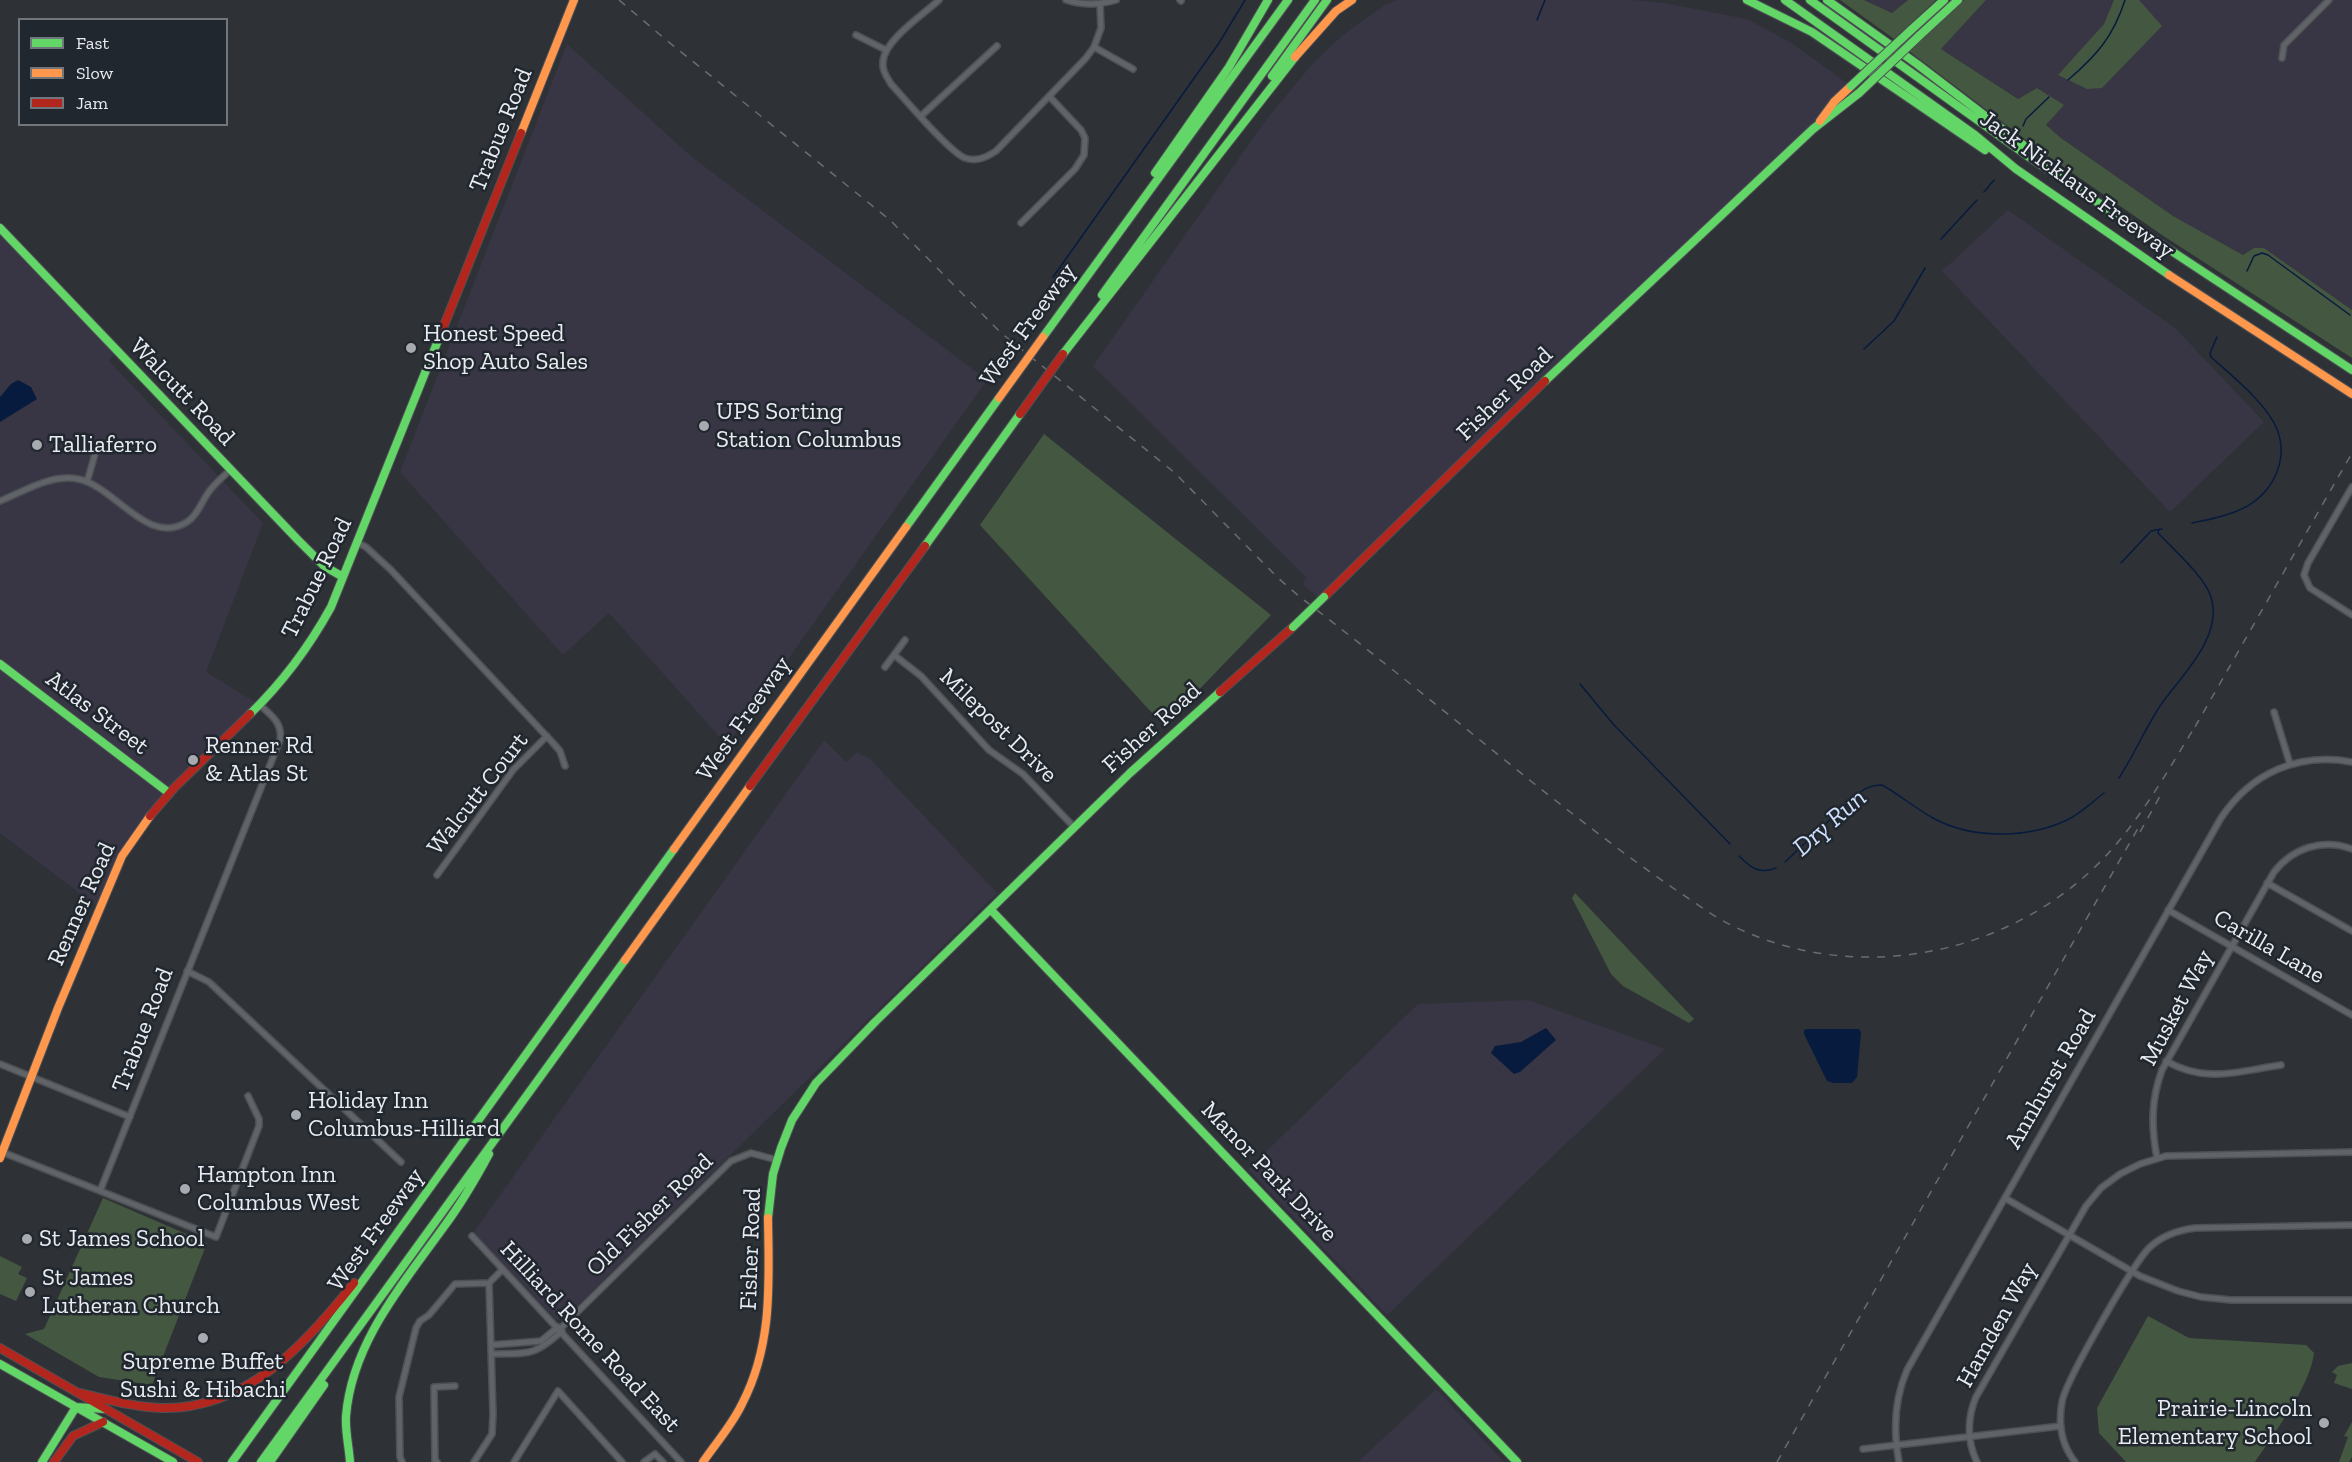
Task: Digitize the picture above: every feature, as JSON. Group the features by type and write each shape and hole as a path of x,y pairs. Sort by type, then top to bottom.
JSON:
{"main road":[{"name":"Trabue Road","path":"260,705 288,675 331,607 574,0"},
{"path":"1121,229 1139,196 1252,32 1268,0"},
{"name":"West Freeway","path":"231,1462 1288,0"},
{"name":"West Freeway","path":"261,1462 1020,414 1110,283 1315,0"},
{"path":"1206,168 1326,0"},
{"path":"1063,354 1303,46 1336,11 1352,0"},
{"path":"1747,0 1812,32 1970,141 2016,169"},
{"name":"Jack Nicklaus Freeway","path":"1785,0 1975,135 2016,169 2128,248 2352,394"},
{"name":"Jack Nicklaus Freeway","path":"1810,0 2029,157 2352,369"},
{"path":"1829,0 1985,114 2091,198"},
{"name":"Fisher Road","path":"1816,127 1834,102 1944,0"},
{"name":"Fisher Road","path":"703,1462 742,1405 763,1350 769,1303 770,1188 777,1160 792,1120 824,1073 1138,766 1293,627 1434,487 1816,127 1859,93 1958,0"},
{"name":"Walcutt Road","path":"0,228 324,566 343,577"},
{"name":"Atlas Street","path":"0,664 169,793"},
{"name":"Renner Road","path":"1,1155 64,993 120,860 148,818 169,793 260,705"},
{"path":"79,1393 162,1408 195,1406 222,1399 239,1391 257,1382 284,1362 364,1271 742,747 777,705"},
{"name":"Manor Park Drive","path":"991,910 1517,1462"},
{"path":"350,1462 346,1422 350,1391 362,1348 382,1314 478,1180 497,1137"},
{"path":"270,1462 346,1355 357,1329"},
{"path":"0,1348 196,1461"},
{"path":"0,1364 173,1462"},
{"path":"76,1407 105,1409"},
{"path":"42,1462 76,1407"},
{"path":"54,1462 70,1437 77,1431 103,1422"}],"street":[{"path":"939,0 886,50 883,62 884,74 921,116 959,155 966,159 982,159 996,151 1094,47 1101,28 1100,4"},
{"path":"1066,0 1100,4 1116,0"},
{"path":"2282,58 2284,45 2329,0"},
{"path":"856,35 886,50"},
{"path":"921,116 997,46"},
{"path":"1094,47 1133,69"},
{"path":"1021,223 1076,169 1086,147 1081,130 1049,96"},
{"path":"87,482 95,454"},
{"path":"0,501 58,478 87,482 99,487 147,523 158,528 170,528 189,521 209,491 230,470"},
{"path":"2352,487 2307,563 2304,575 2310,588 2352,615"},
{"path":"358,543 366,547 391,570 547,736 560,751 565,766"},
{"path":"885,667 905,640"},
{"name":"Milepost Drive","path":"894,655 921,676 989,750 1023,774 1074,827"},
{"name":"Trabue Road","path":"100,1191 281,734 278,722 260,705"},
{"path":"2274,712 2290,764"},
{"name":"Walcutt Court","path":"437,875 513,770 547,736"},
{"name":"Annhurst Road","path":"1899,1462 1896,1445 1896,1405 1907,1370 2221,818 2233,801 2264,775 2290,764 2324,759 2352,762"},
{"name":"Musket Way","path":"2157,1158 2152,1132 2153,1102 2166,1061 2267,883 2280,864 2304,848 2330,844 2352,849"},
{"path":"2267,883 2352,931"},
{"name":"Carilla Lane","path":"2168,910 2352,1015"},
{"path":"187,971 209,982 401,1162"},
{"path":"2166,1061 2191,1073 2209,1075 2281,1065"},
{"path":"0,1065 130,1117"},
{"path":"1,1155 216,1237 259,1126 259,1119 248,1096"},
{"name":"Hamden Way","path":"1970,1436 1970,1418 1976,1397 2068,1234 2086,1206 2112,1179 2134,1166 2157,1158 2198,1154 2352,1152"},
{"name":"Old Fisher Road","path":"560,1329 731,1161 751,1153 777,1160"},
{"path":"2005,1198 2132,1271 2168,1288 2214,1299 2352,1300"},
{"path":"2074,1462 2064,1446 2061,1426 2062,1399 2066,1388 2132,1271 2155,1243 2181,1230 2216,1227 2352,1226"},
{"name":"Hilliard Rome Road East","path":"472,1236 681,1462"},
{"path":"402,1462 399,1397 416,1328 455,1284 489,1283 503,1269"},
{"path":"474,1462 492,1434 489,1283"},
{"path":"492,1345 541,1341 560,1329"},
{"path":"492,1354 532,1353 542,1349 560,1329"},
{"path":"436,1462 434,1387 456,1386"},
{"path":"514,1462 558,1391 622,1462"},
{"path":"1863,1449 2061,1426"},
{"path":"1970,1436 1977,1462"},
{"path":"644,1462 655,1454 663,1462"}],"shaded area":[{"path":"1397,0 1633,0 1664,3 1747,19 1790,42 1851,86 1816,127 1322,600 1302,584 1307,578 1093,366 1266,120 1313,63 1344,34 1385,5"},
{"path":"1864,0 1908,0 1892,13"},
{"path":"1986,0 2352,0 2352,310 2264,248 2254,248 2243,255 2173,216 2061,138 2046,125 2063,105 2037,88 2018,99 1941,49"},
{"path":"567,44 692,157 987,380 727,745 609,613 563,655 400,472"},
{"path":"2008,210 2175,328 2264,422 2170,512 1942,271"},
{"path":"0,228 117,353 108,360 263,523 206,672 260,705 174,788 130,844 99,908 0,833"},
{"path":"824,740 846,762 857,752 870,759 997,893 567,1316 556,1320 473,1233"},
{"path":"1528,1000 1665,1049 1387,1315 1248,1169 1418,1004"},
{"path":"1436,1389 1504,1462 1358,1462"}],"green space":[{"path":"1840,0 1864,0 1892,13 1908,0 1936,0 1894,39"},
{"path":"1964,0 1986,0 1941,49 2018,99 2037,88 2064,105 2046,125 2061,138 2173,216 2243,255 2254,248 2264,248 2352,310 2352,358 2162,235 2042,152 1909,51"},
{"path":"2114,0 2139,0 2162,26 2102,88 2087,89 2058,75 2104,24"},
{"path":"1044,434 1271,615 1164,726 980,525"},
{"path":"1575,893 1694,1019 1689,1023 1623,986 1611,974 1572,898"},
{"path":"103,1198 207,1243 152,1385 99,1377 25,1334 44,1329"},
{"path":"0,1256 22,1267 18,1274 27,1278 16,1301 0,1294"},
{"path":"2148,1316 2189,1338 2306,1345 2314,1353 2299,1395 2255,1462 2126,1462 2099,1433 2097,1408"},
{"path":"2352,1363 2352,1389 2334,1383 2337,1375 2332,1372 2338,1366"},
{"path":"2352,1422 2352,1457 2349,1462 2339,1462 2348,1437 2344,1436"}],"water":[{"path":"18,380 31,387 37,399 0,422 0,397 11,384"},
{"path":"1546,1028 1556,1040 1520,1072 1514,1074 1491,1053 1495,1046 1521,1042"},
{"path":"1859,1029 1861,1033 1857,1077 1852,1083 1827,1081 1804,1034 1804,1030"}],"waterway":[{"path":"1053,277 1219,43 1245,0"},
{"path":"1537,20 1545,0"},
{"path":"2068,80 2103,44 2115,25 2125,0"},
{"path":"2023,126 2026,119 2049,97"},
{"path":"1984,192 1994,180"},
{"path":"1941,239 1977,200"},
{"name":"Dry Run","path":"2247,271 2254,256 2262,253 2268,255 2350,315"},
{"path":"1864,349 1894,321 1925,268"},
{"name":"Dry Run","path":"2192,523 2232,513 2249,505 2268,488 2279,466 2281,454 2277,429 2272,419 2248,390 2211,357 2210,353 2217,337"},
{"name":"Dry Run","path":"2119,778 2160,706 2198,656 2211,627 2213,612 2211,597 2207,589 2188,564 2158,533 2159,529"},
{"name":"Dry Run","path":"2121,563 2151,531 2162,529"},
{"name":"Dry Run","path":"1580,684 1614,725 1730,844"},
{"name":"Dry Run","path":"1785,862 1855,796 1864,789 1874,786 1882,785 1926,814 1948,825 1964,830 1999,834 2035,831 2067,820 2077,815 2104,793"},
{"name":"Dry Run","path":"1739,856 1755,869 1765,871 1776,868"}],"railway":[{"path":"619,0 890,220 1000,332 1175,473 1278,578 1300,597 1603,837 1676,890 1737,928 1783,945 1830,955 1878,957 1926,952 1972,940 2017,922 2058,897 2096,866 2111,850 2152,796 2199,720"},
{"path":"2195,727 2352,453"},
{"path":"2140,832 2160,796"},
{"path":"1777,1462 2141,823"}],"traffic: fast":[{"path":"1155,173 1229,67 1268,0"},
{"path":"1043,337 1288,0"},
{"path":"1102,295 1315,0"},
{"path":"1272,76 1327,0"},
{"path":"1747,0 1812,32 1985,150"},
{"path":"1785,0 1975,135 2016,169 2169,275"},
{"path":"1810,0 2029,157 2352,370"},
{"path":"1827,0 1917,64 2039,157"},
{"path":"1911,30 1944,0"},
{"path":"1919,36 1958,0"},
{"path":"1851,86 1911,30"},
{"path":"1859,93 1919,36"},
{"path":"1063,354 1295,57"},
{"path":"1545,381 1813,129 1859,93"},
{"path":"0,228 298,540 324,566 343,577"},
{"path":"250,714 295,664 331,607 443,328"},
{"path":"906,527 999,398"},
{"path":"925,546 1020,414"},
{"path":"1293,627 1324,597"},
{"path":"0,664 169,793"},
{"path":"768,1218 773,1174 781,1148 792,1120 816,1083 875,1022 1130,773 1220,692"},
{"path":"232,1462 674,849"},
{"path":"991,910 1517,1462"},
{"path":"261,1462 625,960"},
{"path":"350,1462 346,1416 350,1389 369,1339 396,1293 462,1201 489,1154"},
{"path":"0,1364 173,1462"},
{"path":"270,1462 324,1385"},
{"path":"42,1462 76,1407 105,1409"}],"traffic: slow":[{"path":"521,133 574,0"},
{"path":"1295,57 1336,11 1352,0"},
{"path":"1820,121 1834,102 1851,86"},
{"path":"2169,275 2352,394"},
{"path":"999,398 1043,337"},
{"path":"674,849 906,527"},
{"path":"625,960 750,786"},
{"path":"0,1158 58,1008 122,856 150,816"},
{"path":"703,1462 738,1412 759,1359 767,1313 768,1218"}],"traffic: jam":[{"path":"443,328 521,133"},
{"path":"1020,414 1063,354"},
{"path":"1324,597 1545,381"},
{"path":"750,786 925,546"},
{"path":"1220,692 1293,627"},
{"path":"150,816 174,788 250,714"},
{"path":"79,1393 161,1408 192,1406 220,1398 246,1386 294,1350 354,1283"},
{"path":"0,1348 198,1462"},
{"path":"54,1462 73,1436 103,1422"}],"place":[{"name":"Honest Speed Shop Auto Sales","path":"411,348"},
{"name":"UPS Sorting Station Columbus","path":"704,426"},
{"name":"Talliaferro","path":"37,445"},
{"name":"Renner Rd & Atlas St","path":"193,760"},
{"name":"Holiday Inn Columbus-Hilliard","path":"296,1115"},
{"name":"Hampton Inn Columbus West","path":"185,1189"},
{"name":"St James School","path":"27,1239"},
{"name":"St James Lutheran Church","path":"30,1292"},
{"name":"Supreme Buffet Sushi & Hibachi","path":"203,1338"},
{"name":"Prairie-Lincoln Elementary School","path":"2324,1423"}]}
